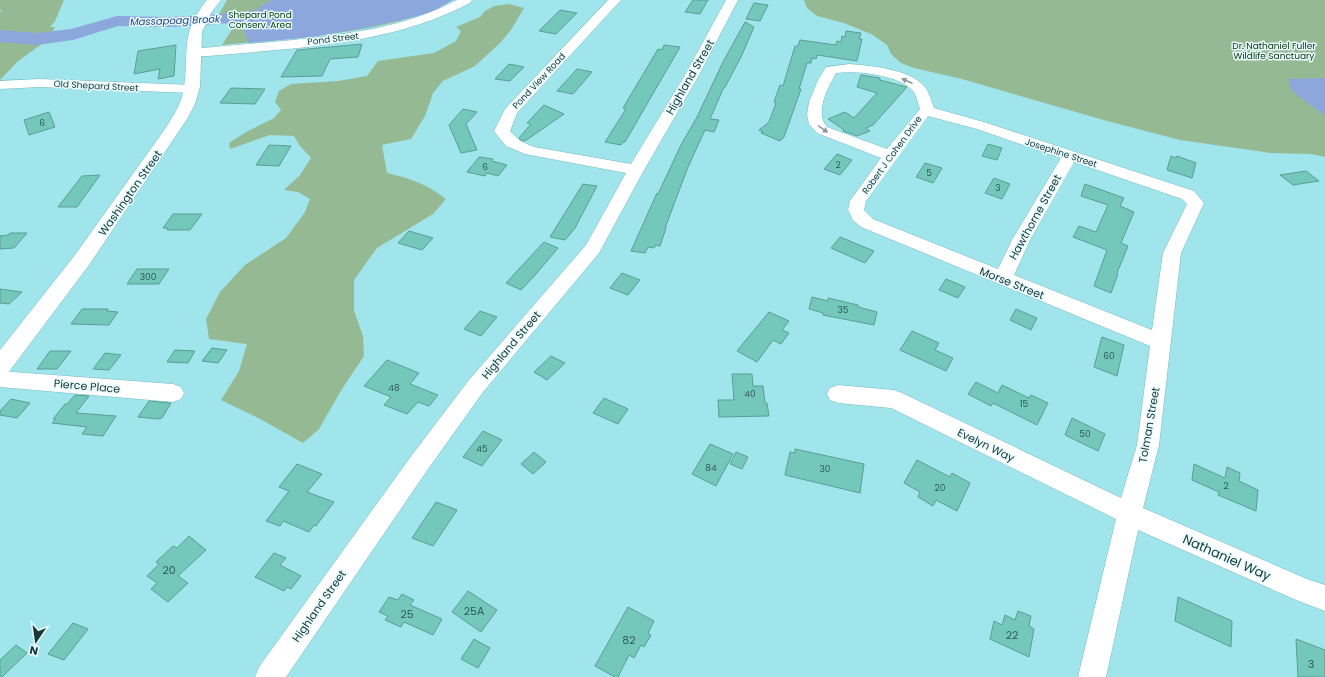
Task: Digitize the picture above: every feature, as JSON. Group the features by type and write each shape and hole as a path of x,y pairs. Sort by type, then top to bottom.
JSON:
{"main road":[{"name":"Washington Street","path":"0,367 82,260 173,130 186,107 192,89 194,68 193,36 198,22 214,0"}],"street":[{"name":"Pond Street","path":"193,52 252,48 377,33 432,17 466,0"},
{"name":"Pond View Road","path":"615,0 510,112 502,131 507,141 515,146 531,151 636,170"},
{"name":"Highland Street","path":"269,677 476,386 593,249 636,170 692,75 732,0"},
{"path":"890,156 822,130 818,126 814,113 822,87 831,70 837,68 864,70 898,76 912,82 919,88 928,111"},
{"name":"Old Shepard Street","path":"0,85 39,84 192,89"},
{"name":"Robert J Cohen Drive","path":"864,221 856,210 858,201 923,112 928,111"},
{"name":"Josephine Street","path":"928,111 982,126 1181,192 1193,199"},
{"name":"Hawthorne Street","path":"1003,279 1021,240 1070,156"},
{"name":"Tolman Street","path":"1092,677 1129,514 1148,445 1172,253 1196,203 1193,199"},
{"name":"Morse Street","path":"864,221 1003,279 1161,342"},
{"name":"Pierce Place","path":"0,379 173,393"},
{"name":"Evelyn Way","path":"838,394 894,399 1129,514"},
{"name":"Nathaniel Way","path":"1129,514 1298,588 1325,598"}],"green space":[{"path":"0,0 64,0 55,21 50,27 55,27 49,39 18,61 0,80 0,12 2,10 0,10"},
{"name":"Shepard Pond Conserv. Area","path":"227,0 452,0 439,7 413,17 372,27 314,36 222,45 236,23 214,23"},
{"name":"Dr. Nathaniel Fuller Wildlife Sanctuary","path":"804,0 1325,0 1325,157 1311,154 1271,153 1180,140 1107,121 962,79 914,68 901,63 891,54 887,45 873,35 844,23 817,16 807,8"},
{"path":"509,4 524,8 511,30 500,43 475,66 443,81 433,93 425,116 411,139 382,145 387,173 418,182 446,199 433,214 377,248 354,280 354,311 363,336 364,356 342,389 319,429 303,443 262,420 221,400 239,371 247,344 209,339 206,319 220,292 245,265 286,238 305,212 310,199 298,192 284,190 300,175 311,158 300,146 294,136 270,135 230,149 229,143 246,132 274,118 281,110 275,102 279,91 291,84 338,81 367,76 378,61 434,53 456,41 461,31 456,27 480,17 485,11 494,6"}],"water":[{"name":"Shepard Pond Conserv. Area","path":"274,0 453,0 431,12 365,28 311,37 249,43 242,27 245,23 235,22 237,13 257,10 267,2"},
{"path":"1325,78 1325,116 1292,91 1288,79"}],"building":[{"path":"693,0 708,0 700,14 685,12"},
{"path":"754,3 768,5 760,21 746,19"},
{"path":"560,10 577,13 556,34 539,31"},
{"path":"745,22 754,27 741,57 724,87 710,119 719,120 714,132 705,130 688,167 665,228 660,246 656,245 654,248 648,247 645,253 631,251 657,193 658,194 681,145 697,117 723,62"},
{"path":"846,31 861,33 859,39 862,39 857,61 817,55 816,59 812,58 811,63 807,63 799,89 801,89 784,137 780,141 761,133 763,132 759,130 769,122 776,103 774,102 780,85 783,86 795,46 798,46 800,40 836,45 837,41 841,42 842,36 845,37"},
{"path":"362,44 358,57 330,59 322,76 281,77 297,50"},
{"path":"176,45 174,76 158,79 160,69 134,74 138,51"},
{"path":"664,45 680,47 625,142 621,145 605,142 626,109 623,108 658,49 662,50"},
{"path":"509,64 524,67 510,81 495,79"},
{"path":"577,69 592,72 573,94 557,91"},
{"path":"861,75 880,78 880,80 907,87 873,125 866,128 870,131 857,136 843,131 844,130 828,119 845,112 854,118 877,93 857,87"},
{"path":"231,88 265,89 255,104 220,103"},
{"path":"544,105 564,114 525,141 521,140 519,138 531,124 527,123"},
{"path":"463,109 477,112 466,124 477,150 461,153 449,125"},
{"path":"49,112 55,127 29,135 24,120"},
{"path":"988,144 1002,148 997,160 982,156"},
{"path":"269,145 291,146 279,166 256,165"},
{"path":"837,154 852,160 840,175 824,169"},
{"path":"1171,156 1176,158 1177,156 1196,163 1192,178 1167,170"},
{"path":"479,157 493,159 492,161 507,165 498,176 487,173 485,176 467,172"},
{"path":"925,163 942,168 933,183 916,177"},
{"path":"1306,171 1319,181 1293,185 1280,175"},
{"path":"100,175 77,207 58,207 82,176"},
{"path":"994,178 1010,184 1002,199 985,193"},
{"path":"583,184 597,186 575,228 565,240 550,237"},
{"path":"1085,184 1124,198 1120,206 1134,212 1121,243 1128,246 1111,293 1094,286 1107,250 1073,237 1079,226 1096,232 1108,205 1081,196"},
{"path":"173,214 202,214 190,230 167,230 168,228 163,228"},
{"path":"409,231 433,238 422,250 398,243"},
{"path":"10,233 27,233 14,248 0,249 0,236 8,235"},
{"path":"840,237 874,251 865,263 831,248"},
{"path":"544,242 558,248 536,274 521,290 506,283"},
{"path":"137,269 169,269 159,284 127,284"},
{"path":"622,273 640,280 628,295 610,288"},
{"path":"946,279 965,287 958,298 939,290"},
{"path":"0,289 22,292 9,304 0,303"},
{"path":"812,297 828,301 828,298 858,305 858,307 877,312 874,325 823,315 823,313 809,309"},
{"path":"82,309 108,309 107,311 118,312 109,325 71,324"},
{"path":"1016,309 1037,318 1031,330 1010,320"},
{"path":"480,311 497,317 481,336 464,329"},
{"path":"769,312 789,321 782,330 789,333 781,344 773,340 757,362 737,351"},
{"path":"912,331 939,343 935,350 953,358 946,371 900,350"},
{"path":"1102,337 1124,345 1117,376 1094,367"},
{"path":"212,348 227,350 218,363 202,361"},
{"path":"175,350 195,351 188,363 167,362"},
{"path":"50,351 71,351 57,369 37,369"},
{"path":"105,353 121,355 109,370 93,369"},
{"path":"551,356 565,363 547,380 534,372"},
{"path":"387,360 419,373 410,384 438,395 429,406 418,402 407,414 384,405 391,397 364,386"},
{"path":"732,374 752,374 753,386 763,386 765,403 767,403 769,416 719,417 718,400 734,400"},
{"path":"976,382 998,393 1002,385 1029,398 1031,395 1048,403 1037,425 993,403 991,406 968,394"},
{"path":"75,395 89,396 76,413 116,416 103,436 82,434 87,427 52,423 56,419 53,419 65,404 67,404"},
{"path":"604,398 628,409 618,424 593,413"},
{"path":"11,399 30,403 17,418 0,415 0,411"},
{"path":"149,401 171,403 162,418 138,417"},
{"path":"1072,418 1105,434 1098,451 1065,435"},
{"path":"483,431 502,440 482,466 463,457"},
{"path":"710,444 733,454 716,486 692,474"},
{"path":"795,449 864,464 860,493 785,475 790,452 795,453"},
{"path":"534,452 546,462 533,474 521,464"},
{"path":"736,452 748,457 742,469 730,464"},
{"path":"917,460 950,477 952,473 970,483 957,511 936,500 933,506 918,497 920,492 904,483"},
{"path":"297,464 322,474 307,492 334,502 316,526 314,525 309,532 283,521 280,526 266,521 289,491 279,487"},
{"path":"1194,464 1225,478 1227,467 1240,473 1239,481 1258,490 1256,511 1218,495 1219,492 1192,480"},
{"path":"436,502 457,510 433,546 412,538"},
{"path":"189,536 206,550 178,576 188,583 168,602 151,589 157,583 147,576 159,564 156,562 173,546 177,548"},
{"path":"274,553 286,558 280,565 301,576 291,589 287,587 284,591 255,577"},
{"path":"468,591 497,610 481,632 452,612"},
{"path":"402,594 414,600 410,605 442,619 433,635 404,622 401,627 385,620 388,616 379,612 389,597 398,600"},
{"path":"1178,597 1232,621 1231,647 1175,621"},
{"path":"628,607 654,621 648,633 651,635 644,647 641,645 634,658 629,655 618,677 615,677 595,666"},
{"path":"1018,611 1031,616 1029,626 1034,629 1029,657 990,639 994,621 1002,625 1005,615 1015,620"},
{"path":"73,623 88,629 64,660 48,654"},
{"path":"474,639 490,648 478,668 461,659"},
{"path":"1296,639 1325,650 1325,677 1298,677"},
{"path":"16,645 27,653 2,677 0,677 0,660"}],"waterway":[{"name":"Massapoag Brook","path":"0,36 37,39 73,34 117,21 172,22 232,18 274,13"}]}
